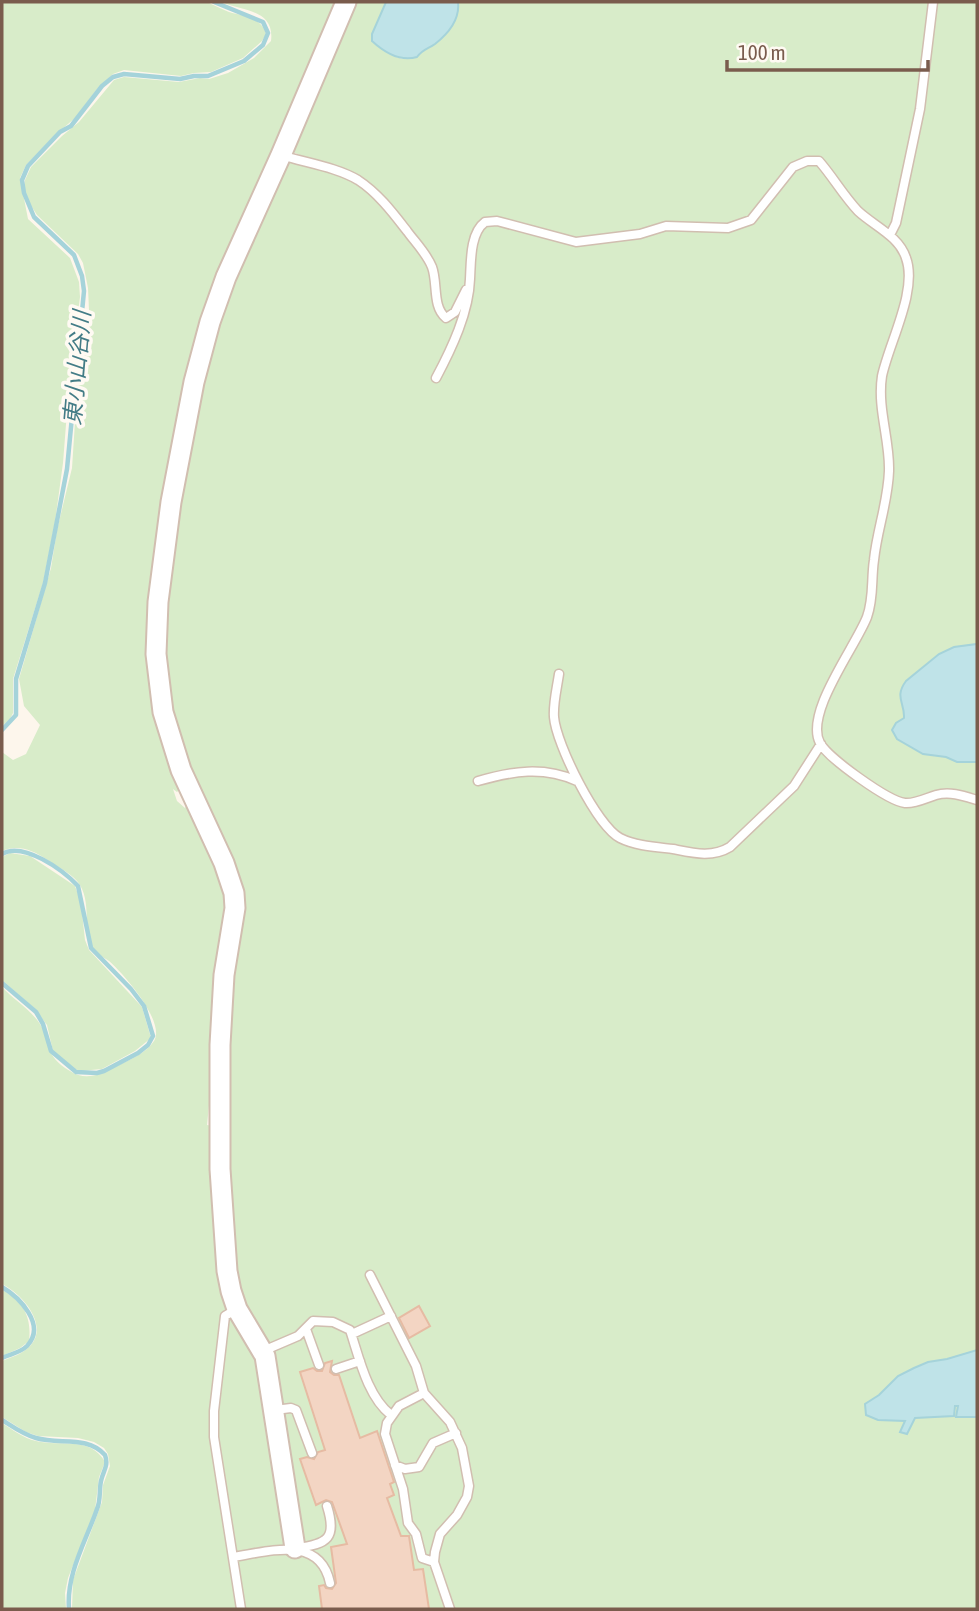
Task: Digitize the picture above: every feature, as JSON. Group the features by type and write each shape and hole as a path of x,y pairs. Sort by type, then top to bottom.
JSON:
{"street":[{"path":"296,1548 263,1351 237,1308 227,1271 220,1169 220,1031 224,975 235,908 234,893 224,863 181,770 163,712 156,654 171,502 194,382 210,322 231,265 346,2"}],"lane":[{"path":"890,236 896,223 920,109 933,2"},
{"path":"281,155 346,174 376,195 431,263 440,314 446,318 455,312 470,283"},
{"path":"436,378 454,341 467,303 477,231 485,222 497,221 576,242 640,234 666,226 728,228 751,220 789,171 799,164 815,159 822,164 859,212 901,247 906,257 909,278 882,377 882,409 889,471 884,513 874,559 873,597 860,635 837,670 816,723 817,736 827,752 870,785 903,803 944,794 977,800"},
{"path":"559,674 554,716 564,750 578,781 614,834 636,844 706,855 720,853 730,847 794,786 821,744"},
{"path":"478,781 526,770 551,772 578,781"},
{"path":"370,1275 416,1366 424,1393 450,1422 462,1448 469,1486 462,1507 440,1534 434,1562 450,1609"},
{"path":"237,1308 225,1316 214,1411 214,1437 241,1609"},
{"path":"352,1334 391,1316"},
{"path":"263,1351 298,1336 313,1321 343,1325 351,1329 360,1361 377,1400 391,1415"},
{"path":"306,1329 319,1365"},
{"path":"336,1369 360,1361"},
{"path":"424,1393 399,1406 391,1415 385,1434 403,1489 408,1523 416,1534 422,1558 434,1562"},
{"path":"274,1410 296,1410 312,1452"},
{"path":"395,1465 405,1469 419,1467 433,1443 456,1433"},
{"path":"233,1557 315,1546 324,1542 330,1536 331,1521 327,1506"},
{"path":"296,1548 320,1562 330,1583"}],"green space":[{"path":"2,2 207,2 256,21 266,34 243,58 211,72 181,76 124,70 113,74 97,89 75,118 26,165 20,178 28,219 70,258 79,282 80,297 55,522 43,583 13,679 13,713 2,726"},
{"path":"221,2 339,2 200,327 162,521 151,615 151,654 158,714 165,745 182,787 177,792 173,789 177,801 185,808 187,804 191,807 220,869 230,898 216,1002 214,1088 213,1094 210,1095 207,1125 213,1126 214,1131 215,1174 212,1184 216,1190 222,1255 233,1242 226,1150 224,1057 228,996 241,920 241,896 234,868 192,781 171,719 164,670 165,603 174,537 212,337 223,303 284,164 298,162 300,155 293,152 295,141 354,2 386,2 372,34 372,41 392,55 410,59 445,36 455,20 458,2 977,2 977,1609 72,1609 73,1580 102,1502 103,1485 110,1466 104,1448 94,1442 78,1438 38,1436 2,1417 2,1361 28,1348 36,1337 37,1328 35,1319 24,1302 2,1284 2,987 40,1024 55,1059 81,1076 109,1070 136,1056 151,1046 156,1033 154,1022 141,998 124,976 96,952 91,944 85,898 77,881 30,851 13,848 2,851 2,752 13,760 26,754 40,725 24,706 19,679 51,568 72,468 78,376 89,310 83,263 78,254 37,215 24,188 31,167 79,122 114,80 124,77 179,82 209,79 228,73 254,58 271,41 268,23 262,17"},
{"path":"10,853 30,856 75,886 81,903 85,940 89,950 142,1007 151,1038 135,1051 102,1069 80,1071 53,1051 47,1025 34,1008 2,980 2,857"},
{"path":"2,1290 21,1305 30,1332 29,1341 2,1356"},
{"path":"2,1423 31,1440 75,1444 92,1449 105,1462 99,1477 95,1510 68,1578 66,1609 2,1609"}],"water":[{"path":"386,2 458,2 458,8 452,25 440,40 417,57 405,58 387,53 372,41 372,34"},
{"path":"977,644 977,762 957,762 946,757 923,754 897,739 892,730 896,723 904,718 900,696 906,681 939,654 954,647"},
{"path":"977,1350 977,1417 956,1417 958,1406 955,1406 954,1416 915,1418 907,1434 900,1432 905,1421 878,1420 866,1415 865,1404 879,1395 898,1376 928,1362"}],"building":[{"path":"419,1306 430,1326 409,1338 399,1318"},
{"path":"332,1361 330,1372 339,1375 360,1438 377,1431 394,1482 390,1484 394,1495 387,1498 401,1536 409,1536 414,1570 423,1569 429,1609 322,1609 319,1586 332,1589 336,1583 331,1547 347,1544 332,1502 326,1500 316,1505 300,1459 314,1459 318,1452 325,1450 300,1372 313,1368 322,1371 325,1363"}],"waterway":[{"name":"東小山谷川","path":"2,730 16,715 16,679 45,583 67,469 84,291 74,255 34,217 24,193 22,180 28,166 60,132 71,126 102,86 113,77 124,74 180,79 208,76 244,61 263,45 268,33 263,22 214,2"},
{"name":"東小山谷川","path":"2,854 11,851 31,854 53,865 78,886 91,948 144,1006 153,1036 148,1045 138,1053 104,1071 76,1072 51,1051 43,1024 36,1012 2,983"},
{"name":"東小山谷川","path":"2,1287 23,1305 34,1329 27,1346 2,1358"},
{"name":"東小山谷川","path":"2,1420 32,1437 82,1443 105,1455 106,1465 98,1506 74,1570 69,1609"}]}
